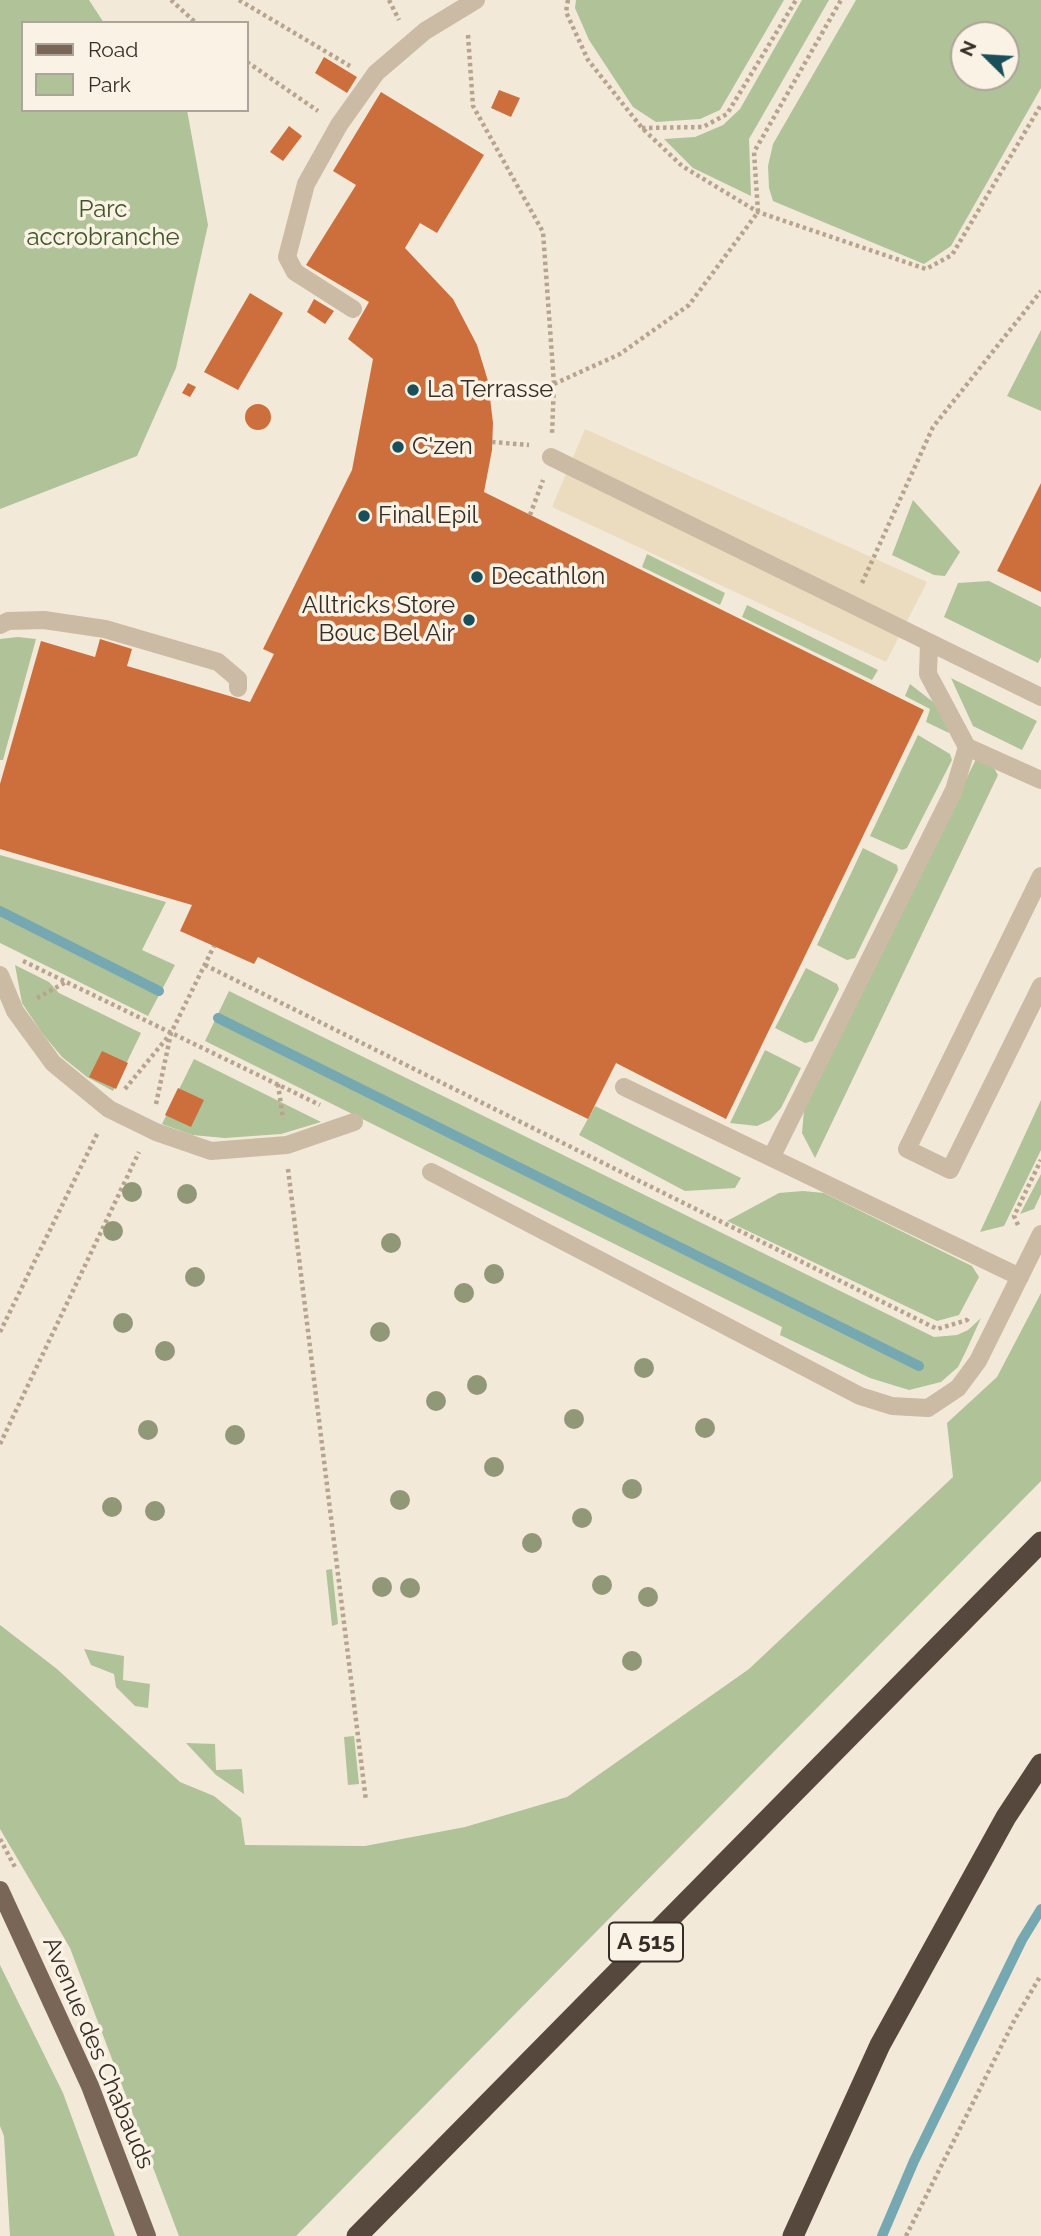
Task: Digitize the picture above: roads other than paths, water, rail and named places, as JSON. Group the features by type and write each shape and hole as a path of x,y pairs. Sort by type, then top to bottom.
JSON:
{"highway":[{"name":"A 515","path":"357,2236 1041,1542"},
{"path":"793,2236 880,2045 1006,1817 1041,1764"}],"main road":[{"name":"Avenue des Chabauds","path":"0,1891 90,2086 147,2236"}],"lane":[{"path":"353,309 295,272 287,257 306,184 339,125 372,79 425,31 471,3"},
{"path":"545,452 851,606 1041,697"},
{"path":"0,625 8,621 44,620 104,629 218,662 238,679 238,688"},
{"path":"929,644 928,674 967,747 1041,779"},
{"path":"772,1156 954,790 967,747"},
{"path":"1041,876 907,1149 950,1170 1041,986"},
{"path":"0,975 15,1011 53,1063 108,1109 150,1129 211,1151 287,1145 354,1122"},
{"path":"624,1087 1020,1277"},
{"path":"431,1172 860,1396 892,1406 928,1408 958,1388 978,1361 1041,1234"}],"waterway":[{"path":"0,911 159,991"},
{"path":"218,1018 919,1366"},
{"path":"882,2236 914,2161 1022,1940 1041,1909"}],"place":[{"name":"La Terrasse","path":"413,390"},
{"name":"C'zen","path":"398,447"},
{"name":"Final Epil","path":"364,516"},
{"name":"Decathlon","path":"477,577"},
{"name":"Alltricks Store Bouc Bel Air","path":"469,620"}],"park label":[{"name":"Parc accrobranche","path":"103,224"}]}
